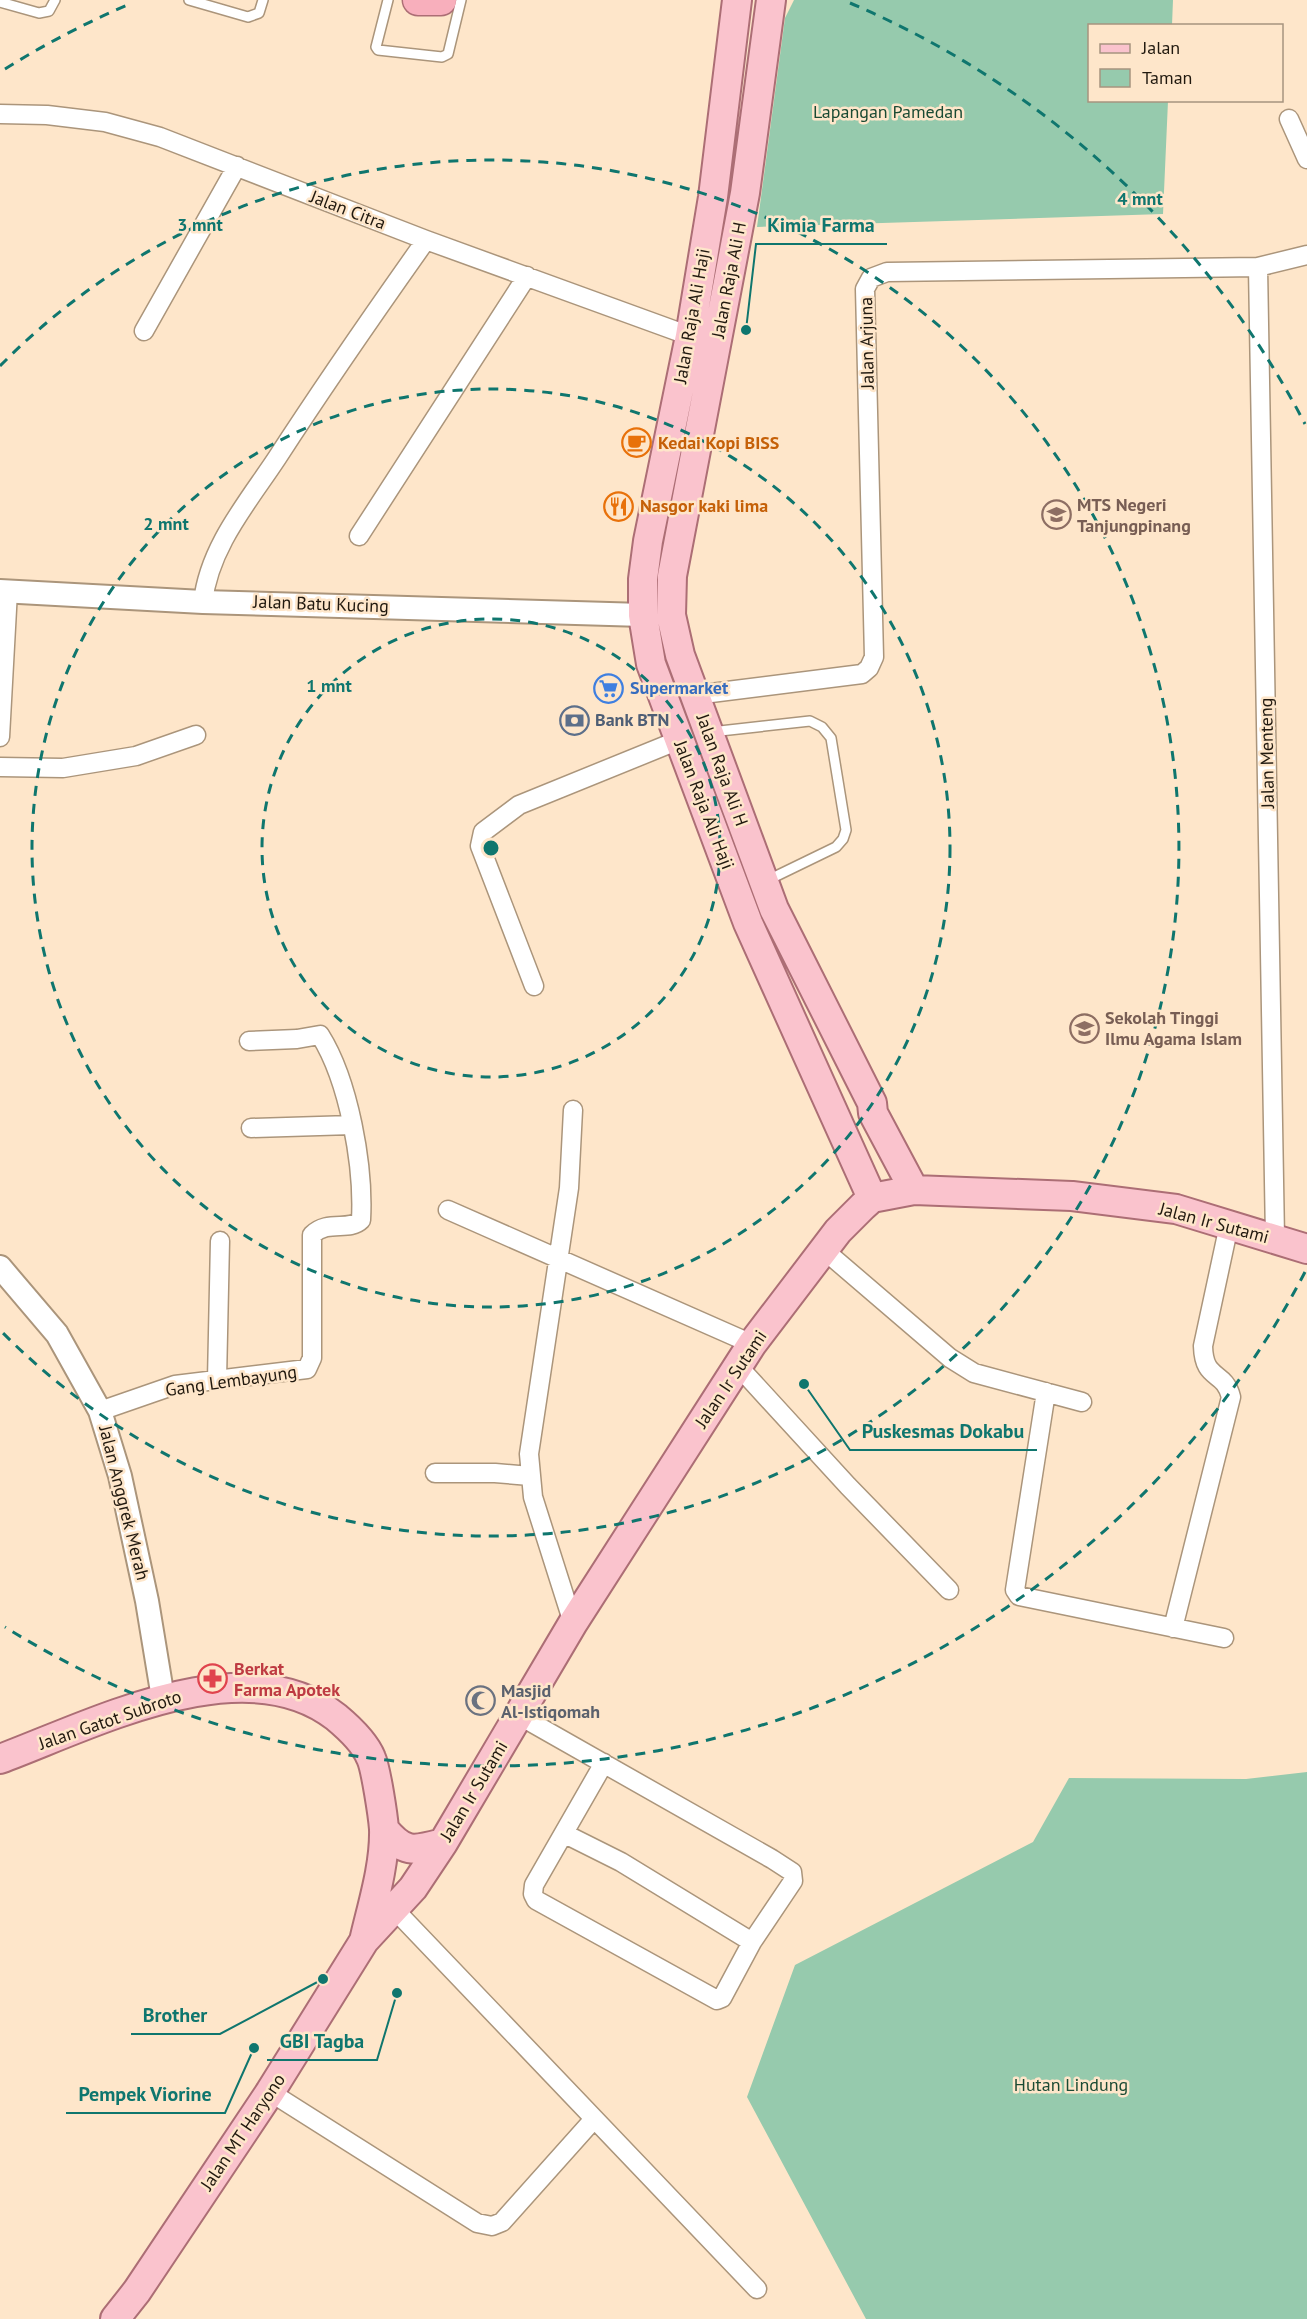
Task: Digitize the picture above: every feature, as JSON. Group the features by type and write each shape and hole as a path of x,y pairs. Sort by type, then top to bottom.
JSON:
{"highway":[{"path":"418,0 441,0"}],"main road":[{"name":"Jalan Raja Ali Haji","path":"737,0 713,196 690,336 648,541 643,579 643,615 651,664 748,923 872,1198"},
{"name":"Jalan Raja Ali H","path":"771,0 745,193 672,576 671,615 680,656 774,909 872,1103 873,1113 914,1190"},
{"path":"643,579 672,576"},
{"name":"Jalan Ir Sutami","path":"364,1941 395,1910 443,1843 573,1623 745,1355 838,1231 872,1198 914,1190 1072,1196 1176,1209 1307,1249"},
{"name":"Jalan Gatot Subroto","path":"0,1759 164,1698 195,1691 265,1688 323,1707 348,1727 371,1758 384,1829 364,1941"},
{"path":"384,1829 396,1844 407,1849 443,1843"},
{"name":"Jalan MT Haryono","path":"114,2319 136,2291 270,2092 364,1941"}],"street":[{"name":"Jalan Citra","path":"0,114 47,115 105,122 160,137 426,240 690,336"},
{"path":"1289,119 1307,159"},
{"path":"144,331 237,166"},
{"path":"203,602 205,582 220,544 343,356 426,240"},
{"name":"Jalan Arjuna","path":"694,695 862,674 869,668 874,657 865,289 871,278 886,272 1258,267 1307,255"},
{"name":"Jalan Menteng","path":"1258,267 1275,1238"},
{"path":"359,536 527,276"},
{"path":"0,737 4,591"},
{"name":"Jalan Batu Kucing","path":"4,591 203,602 643,615"},
{"path":"0,767 63,768 125,758 196,735"},
{"path":"534,986 480,846 483,832 519,805 679,740"},
{"name":"Gang Lembayung","path":"100,1411 175,1385 307,1369 312,1358 312,1235 319,1228 356,1225 361,1220 357,1144 333,1055 320,1035 297,1039 249,1041"},
{"path":"573,1110 569,1188 534,1412 530,1476 533,1497 573,1623"},
{"path":"251,1128 352,1125"},
{"path":"448,1210 558,1259 745,1355 848,1486 950,1590"},
{"path":"1173,1628 1231,1397 1228,1386 1203,1362 1203,1346 1229,1225"},
{"path":"217,1380 220,1241"},
{"path":"824,1250 950,1358 974,1373 1082,1402"},
{"name":"Jalan Anggrek Merah","path":"0,1267 57,1334 100,1411 120,1476 147,1601 164,1698"},
{"path":"1046,1392 1015,1590 1018,1596 1224,1638"},
{"path":"435,1473 495,1473 530,1476"},
{"path":"520,1716 604,1764 792,1872 793,1881 752,1942 722,1998 717,2000 536,1900 533,1894 534,1885 604,1764"},
{"path":"565,1834 621,1862 752,1942"},
{"path":"395,1910 757,2289"},
{"path":"270,2092 477,2223 492,2226 502,2222 594,2118"}],"lane":[{"path":"0,2 39,13 49,11 55,0"},
{"path":"189,0 248,17 259,13 263,0"},
{"path":"388,0 376,47 378,50 442,57 448,54 461,0"},
{"path":"708,732 810,721 822,726 831,738 846,830 843,839 836,847 764,882"}],"green space":[{"name":"Lapangan Pamedan","path":"794,0 1173,0 1172,24 1088,24 1088,102 1168,102 1163,214 757,227 785,18"},
{"name":"Hutan Lindung","path":"1307,1772 1307,2319 866,2319 747,2097 795,1965 1033,1842 1069,1778 1246,1779"}],"place":[{"name":"Kimia Farma","path":"746,330"},
{"name":"Kedai Kopi BISS","path":"637,443"},
{"name":"Nasgor kaki lima","path":"619,506"},
{"name":"MTS Negeri Tanjungpinang","path":"1056,515"},
{"name":"Supermarket","path":"609,688"},
{"name":"Bank BTN","path":"574,720"},
{"name":"Sekolah Tinggi Ilmu Agama Islam","path":"1084,1028"},
{"name":"Puskesmas Dokabu","path":"804,1384"},
{"name":"Berkat Farma Apotek","path":"213,1679"},
{"name":"Masjid Al-Istiqomah","path":"480,1701"},
{"name":"Brother","path":"323,1979"},
{"name":"GBI Tagba","path":"397,1993"},
{"name":"Pempek Viorine","path":"254,2048"}]}
